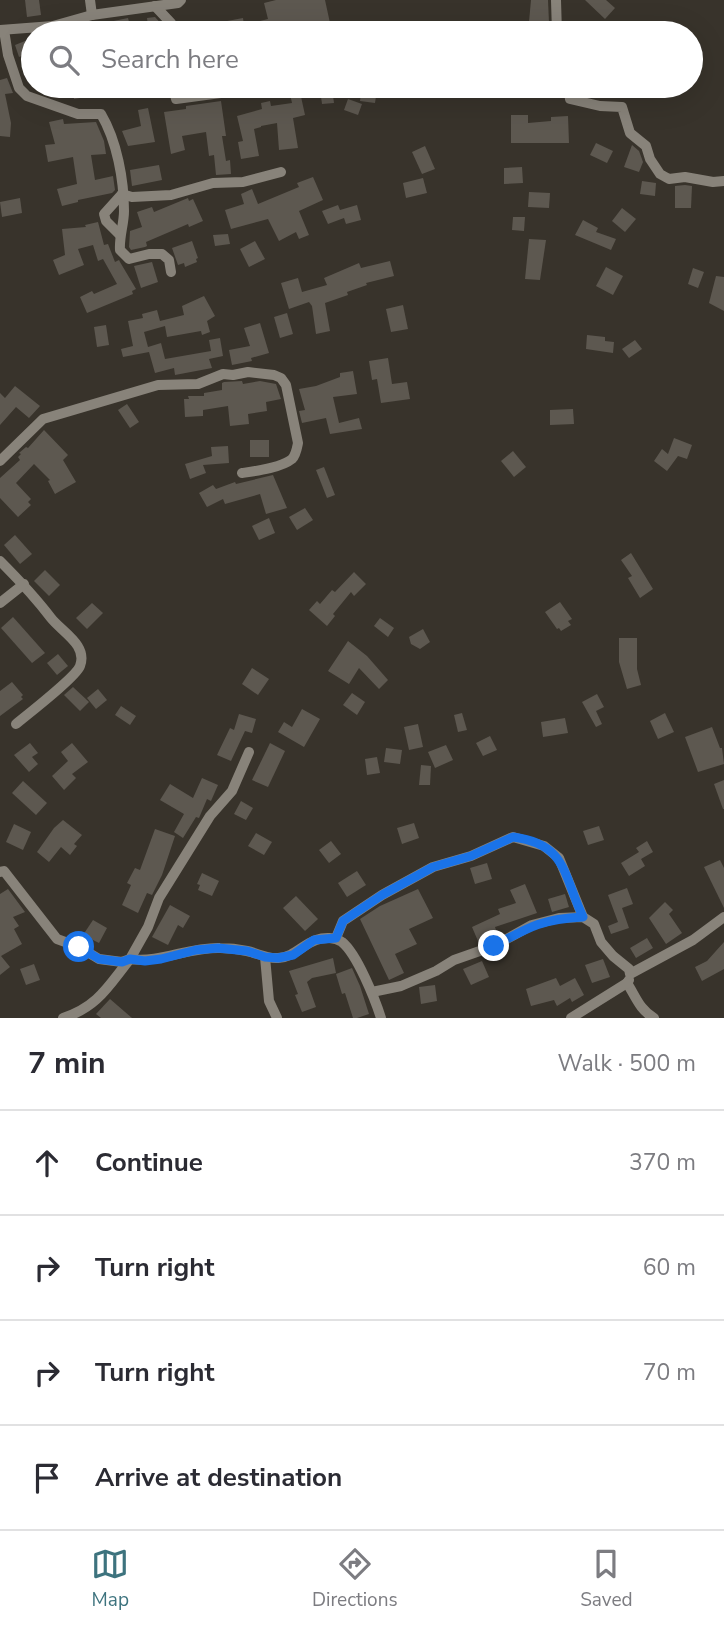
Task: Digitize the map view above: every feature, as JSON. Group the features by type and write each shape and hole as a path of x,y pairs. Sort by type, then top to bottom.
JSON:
{"street":[{"path":"90,0 92,15"},
{"path":"71,21 92,15 178,3 181,0"},
{"path":"556,0 557,21"},
{"path":"155,6 169,21"},
{"path":"21,29 2,30 21,90"},
{"path":"33,98 78,114 101,114 108,124 120,169 124,212 120,250 125,258 129,259 162,254 169,260 171,272"},
{"path":"570,98 600,106 621,107 630,134 646,146 650,159 660,174 669,179 685,177 713,182 724,181"},
{"path":"122,194 132,197 172,195 213,183 243,182 281,172"},
{"path":"120,235 106,221 104,214 122,194"},
{"path":"0,461 43,419 158,386 198,384 223,374 248,372 274,375 281,378 286,385 298,443 296,451 293,458 282,464 242,473"},
{"path":"0,561 73,639 82,654 80,668 16,724"},
{"path":"0,603 24,584"},
{"path":"63,1018 89,1006 99,998 130,959 148,927 159,898 202,827 232,791 249,752"},
{"path":"336,938 343,921 382,895 433,867 471,856 513,837 544,846 559,858 583,917"},
{"path":"0,872 4,871 57,939 79,947 99,959 145,961 218,948 278,958 293,955 314,940 336,938 344,943 351,953 372,992 381,1018"},
{"path":"372,992 401,986 454,960 494,946 532,925 559,918 583,917 594,924 601,942 629,969 628,978 644,1012 654,1018"},
{"path":"571,1018 628,978 693,940 724,917"},
{"path":"265,957 269,1002 277,1018"}],"building":[{"path":"25,0 39,0 41,15 27,17"},
{"path":"276,0 325,0 330,21 260,21 268,19 264,3"},
{"path":"531,0 548,0 549,21 529,21"},
{"path":"585,0 606,0 615,8 605,19"},
{"path":"155,17 159,21 147,21 147,18"},
{"path":"21,43 21,56 19,57 15,45"},
{"path":"7,78 13,93 5,94 11,123 10,137 0,136 0,80"},
{"path":"291,98 301,98 305,115 293,118 298,148 279,150 277,123 261,126 254,129 259,156 241,159 238,142 243,141 237,116 262,109 261,103 270,101 271,106 292,103"},
{"path":"321,98 333,98 334,103 322,104"},
{"path":"360,98 376,98 375,103 360,101"},
{"path":"348,99 362,104 358,115 344,110"},
{"path":"221,101 226,136 222,136 226,161 230,160 231,174 216,175 214,155 209,156 206,132 182,136 185,150 171,154 164,112"},
{"path":"148,108 155,142 128,146 122,131 141,126 138,110"},
{"path":"511,115 528,115 528,123 568,116 569,143 511,143"},
{"path":"63,119 64,124 96,122 106,154 91,155 95,180 113,176 115,190 112,193 62,206 57,189 77,184 73,157 48,162 45,145 55,144 49,122"},
{"path":"596,143 613,151 607,163 590,155"},
{"path":"632,145 639,151 643,162 639,172 624,167"},
{"path":"425,146 435,169 422,174 412,152"},
{"path":"159,165 162,180 132,186 130,170"},
{"path":"522,167 523,183 504,184 504,168"},
{"path":"313,177 323,200 299,211 309,235 299,239 296,232 279,241 268,219 231,229 225,210 244,204 241,194 252,189 258,204 299,187 297,183"},
{"path":"423,178 427,193 406,198 403,183"},
{"path":"642,181 656,183 655,196 640,194"},
{"path":"675,186 692,186 691,208 675,208"},
{"path":"529,192 550,193 549,208 528,207"},
{"path":"20,198 22,213 2,217 0,202"},
{"path":"188,198 189,201 193,199 203,221 189,227 188,224 146,242 145,247 131,250 130,231 142,227 137,212 152,207 154,212"},
{"path":"338,205 340,210 357,205 361,220 346,224 344,218 328,224 322,211"},
{"path":"622,208 636,219 625,232 612,221"},
{"path":"513,217 525,217 524,231 512,230"},
{"path":"583,220 598,228 596,232 616,239 611,250 575,235"},
{"path":"98,222 104,245 108,244 115,262 119,260 136,289 132,291 133,294 87,313 80,297 117,284 103,259 98,261 93,245 78,249 84,265 59,275 53,260 65,255 62,229 86,227 85,225"},
{"path":"228,234 230,244 215,246 213,235"},
{"path":"529,239 546,240 540,280 525,279"},
{"path":"192,241 197,262 185,267 184,263 178,265 172,248"},
{"path":"255,241 265,259 249,267 240,249"},
{"path":"390,261 394,276 366,283 367,285 347,292 348,295 325,303 330,331 316,334 309,302 289,309 281,283 298,278 302,292 327,285 324,278 359,263 361,268"},
{"path":"152,262 158,282 141,288 134,266"},
{"path":"606,267 623,276 613,295 596,286"},
{"path":"693,268 704,272 698,288 688,284"},
{"path":"716,276 724,277 724,311 709,303"},
{"path":"204,296 215,316 207,321 210,332 167,337 165,326 144,332 148,347 161,343 165,359 211,351 209,340 220,338 223,356 209,359 212,368 175,375 174,368 155,373 149,352 123,357 121,349 133,346 128,321 143,318 142,314 157,310 160,321 184,315 182,306"},
{"path":"403,305 408,329 391,332 386,309"},
{"path":"287,313 293,334 280,338 274,317"},
{"path":"260,323 269,353 251,358 252,361 232,365 229,350 250,346 244,328"},
{"path":"106,325 109,345 97,347 94,327"},
{"path":"587,335 605,337 605,341 614,342 613,353 586,349"},
{"path":"635,340 642,349 629,358 622,349"},
{"path":"388,358 392,384 407,382 410,399 381,403 377,379 372,380 369,361"},
{"path":"353,371 357,394 333,397 339,423 359,418 362,429 330,434 326,418 302,423 299,411 305,410 299,389 316,386 340,377 340,373"},
{"path":"242,381 243,384 260,381 276,384 281,399 266,402 267,411 248,414 249,424 230,426 228,406 203,410 203,416 185,417 184,399 189,399 188,396 204,396 204,393 222,390 224,382"},
{"path":"15,386 40,406 29,418 16,407 0,425 0,393 5,398"},
{"path":"127,404 139,422 130,428 118,410"},
{"path":"573,409 574,424 550,425 550,410"},
{"path":"44,430 68,455 63,460 76,482 55,494 48,481 50,480 34,464 16,483 31,499 28,502 31,505 18,517 0,498 0,478 20,460 19,453 28,448"},
{"path":"674,438 692,445 687,459 678,456 667,471 654,461 662,449 668,454"},
{"path":"250,440 269,440 269,457 250,457"},
{"path":"228,446 229,463 203,465 206,473 190,479 185,464 212,456 211,447"},
{"path":"513,451 526,467 514,477 501,461"},
{"path":"324,467 335,495 327,498 316,470"},
{"path":"273,475 287,508 266,514 260,494 225,504 223,499 207,507 199,493 213,485 216,489 235,482 236,484"},
{"path":"305,508 313,520 297,530 289,517"},
{"path":"269,518 275,533 259,540 252,526"},
{"path":"15,535 32,554 20,564 4,545"},
{"path":"631,553 653,589 640,598 628,578 632,576 621,560"},
{"path":"45,570 60,585 49,596 34,581"},
{"path":"354,572 366,584 354,596 351,592 327,626 309,610 317,601 320,604 332,590 335,592"},
{"path":"560,602 572,619 568,621 571,625 561,631 545,612"},
{"path":"92,603 103,613 87,629 76,618"},
{"path":"13,617 45,653 32,663 1,628"},
{"path":"380,618 394,628 388,637 374,626"},
{"path":"423,629 430,642 420,649 411,644 409,637"},
{"path":"619,638 637,638 637,669 641,685 627,689 619,662"},
{"path":"348,641 367,656 388,680 379,689 359,668 349,684 328,671"},
{"path":"58,654 68,666 57,675 47,663"},
{"path":"252,668 269,679 258,695 242,684"},
{"path":"12,682 23,695 23,699 0,716 0,691"},
{"path":"73,687 89,702 80,711 64,695"},
{"path":"98,689 107,700 96,709 87,698"},
{"path":"352,693 365,702 357,715 343,705"},
{"path":"597,694 604,707 596,711 602,724 596,727 582,702"},
{"path":"121,706 136,716 130,725 115,715"},
{"path":"302,709 320,719 304,747 278,732 284,722 292,727"},
{"path":"462,713 467,730 458,732 454,715"},
{"path":"665,713 674,732 658,739 650,721"},
{"path":"239,714 256,719 252,733 245,731 231,761 217,755 230,728 234,730"},
{"path":"565,718 568,733 543,737 541,722"},
{"path":"418,724 423,747 409,750 404,727"},
{"path":"712,727 722,748 724,764 698,772 685,737"},
{"path":"490,736 497,750 483,756 476,743"},
{"path":"30,743 38,753 32,757 38,764 29,772 14,755"},
{"path":"72,743 88,762 72,774 76,778 64,790 52,776 68,761 61,752"},
{"path":"270,743 285,751 268,787 252,780"},
{"path":"446,745 453,760 435,768 428,752"},
{"path":"386,748 402,750 400,764 384,762"},
{"path":"377,757 380,773 367,775 365,759"},
{"path":"421,765 431,766 430,785 419,785"},
{"path":"202,778 218,785 211,801 207,799 199,818 196,817 183,838 174,832 184,814 160,800 170,784 193,798"},
{"path":"724,780 724,809 723,809 714,784"},
{"path":"23,781 47,803 36,815 12,793"},
{"path":"241,801 253,808 246,820 234,814"},
{"path":"63,820 82,835 74,844 77,846 70,855 61,847 49,862 37,852"},
{"path":"414,823 419,838 402,844 397,828"},
{"path":"14,824 31,832 23,850 6,842"},
{"path":"599,826 604,840 588,845 583,831"},
{"path":"155,829 175,836 162,875 152,895 147,893 138,913 122,905 131,885 127,883 135,868 140,870"},
{"path":"256,833 272,842 264,855 248,846"},
{"path":"331,841 341,854 329,863 319,850"},
{"path":"647,841 653,852 641,859 645,866 629,876 621,863 639,852 636,848"},
{"path":"720,860 724,868 724,908 704,867"},
{"path":"487,863 492,879 475,884 470,868"},
{"path":"357,871 366,885 347,897 338,883"},
{"path":"202,873 219,881 212,896 198,890 200,885 197,884"},
{"path":"525,884 537,913 495,927 497,933 478,941 472,927 500,914 498,909 516,903 510,890"},
{"path":"627,888 633,904 622,908 629,928 611,934 608,926 618,922 608,895"},
{"path":"8,889 25,912 13,917 19,926 14,929 22,944 1,956 10,967 0,975 0,894"},
{"path":"418,889 433,918 409,929 417,944 395,954 404,973 389,980 360,919 380,906"},
{"path":"565,894 569,907 552,912 548,899"},
{"path":"296,896 318,919 305,931 283,908"},
{"path":"665,902 673,910 669,914 682,933 666,944 649,918"},
{"path":"170,905 190,916 183,928 178,925 168,945 152,937"},
{"path":"93,920 107,928 99,943 83,935"},
{"path":"647,938 653,948 636,958 630,948"},
{"path":"724,942 724,969 702,981 695,967 707,961"},
{"path":"333,958 336,973 312,978 307,982 316,1007 302,1012 289,971"},
{"path":"603,959 610,977 592,983 585,965"},
{"path":"482,961 489,977 471,985 463,969"},
{"path":"34,964 40,980 26,985 20,969"},
{"path":"352,968 369,1014 357,1018 353,1018 336,974"},
{"path":"556,978 560,986 575,978 584,995 572,1002 570,998 557,1006 554,1000 531,1006 526,989"},
{"path":"435,985 437,1001 421,1004 419,987"},
{"path":"110,999 132,1018 101,1018 96,1014"}],"route":[{"path":"79,947 99,959 122,962 130,959 161,959 196,950 218,948 247,951 265,957 293,955 314,940 336,938 343,921 382,895 433,867 471,856 513,837 544,846 559,858 583,917 559,918 532,925 494,946"}]}
